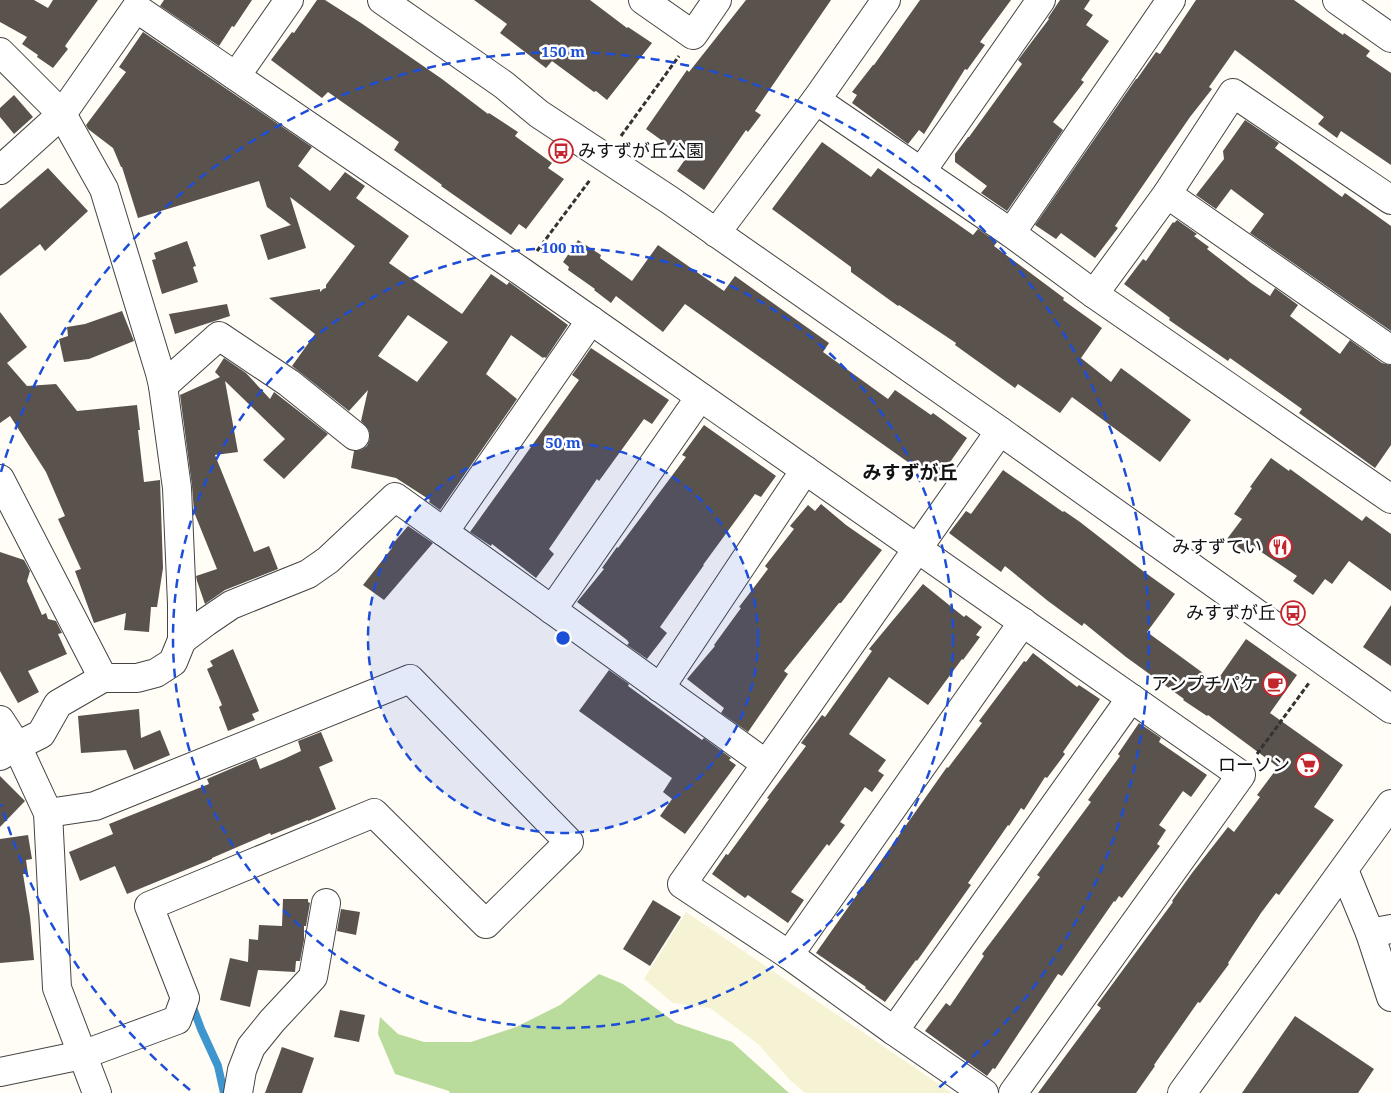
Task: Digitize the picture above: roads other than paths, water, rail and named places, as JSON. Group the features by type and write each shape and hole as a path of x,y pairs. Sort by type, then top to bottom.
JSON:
{"street":[{"path":"236,76 289,0"},
{"path":"382,0 504,85 539,114 671,201 1000,431 1391,709"},
{"path":"643,0 693,35 717,0"},
{"path":"716,233 816,100 886,0"},
{"path":"921,172 1041,0"},
{"path":"1011,233 1171,0"},
{"path":"1343,2 1391,38"},
{"path":"0,170 62,114 136,8 590,320 1241,775 1013,1093"},
{"path":"0,52 62,114 104,189 163,386 177,488 182,604 182,640 173,662 156,673 137,678 103,678 58,704 40,734 9,751"},
{"path":"1094,294 1167,194 1232,93 1391,200"},
{"path":"816,100 1011,233 1094,294 1390,496"},
{"path":"1167,194 1391,350"},
{"path":"444,532 590,320"},
{"path":"163,386 219,336 289,384 355,436"},
{"path":"552,610 700,397"},
{"path":"984,1093 789,955 682,884 1000,431"},
{"path":"660,688 805,470"},
{"path":"0,479 103,678"},
{"path":"182,640 231,605 308,574 328,560 394,497 766,764"},
{"path":"789,955 1023,622"},
{"path":"0,1072 82,1055 177,1020 185,998 148,906 374,813 486,924 568,842 410,679 95,806 48,812"},
{"path":"894,1031 1131,698"},
{"path":"0,720 9,751 48,812 57,988 97,1093"},
{"path":"1182,1093 1391,804"},
{"path":"1344,870 1380,931 1391,997"},
{"path":"238,1093 242,1070 251,1047 313,977 326,903"}],"waterway":[{"path":"191,1002 218,1066 224,1093"}],"place":[{"name":"みすずが丘公園","path":"561,151"},
{"name":"みすずてい","path":"1280,547"},
{"name":"みすずが丘","path":"1293,613"},
{"name":"アンプチパケ","path":"1275,684"},
{"name":"ローソン","path":"1308,765"}],"district":[{"name":"みすずが丘","path":"910,472"}]}
